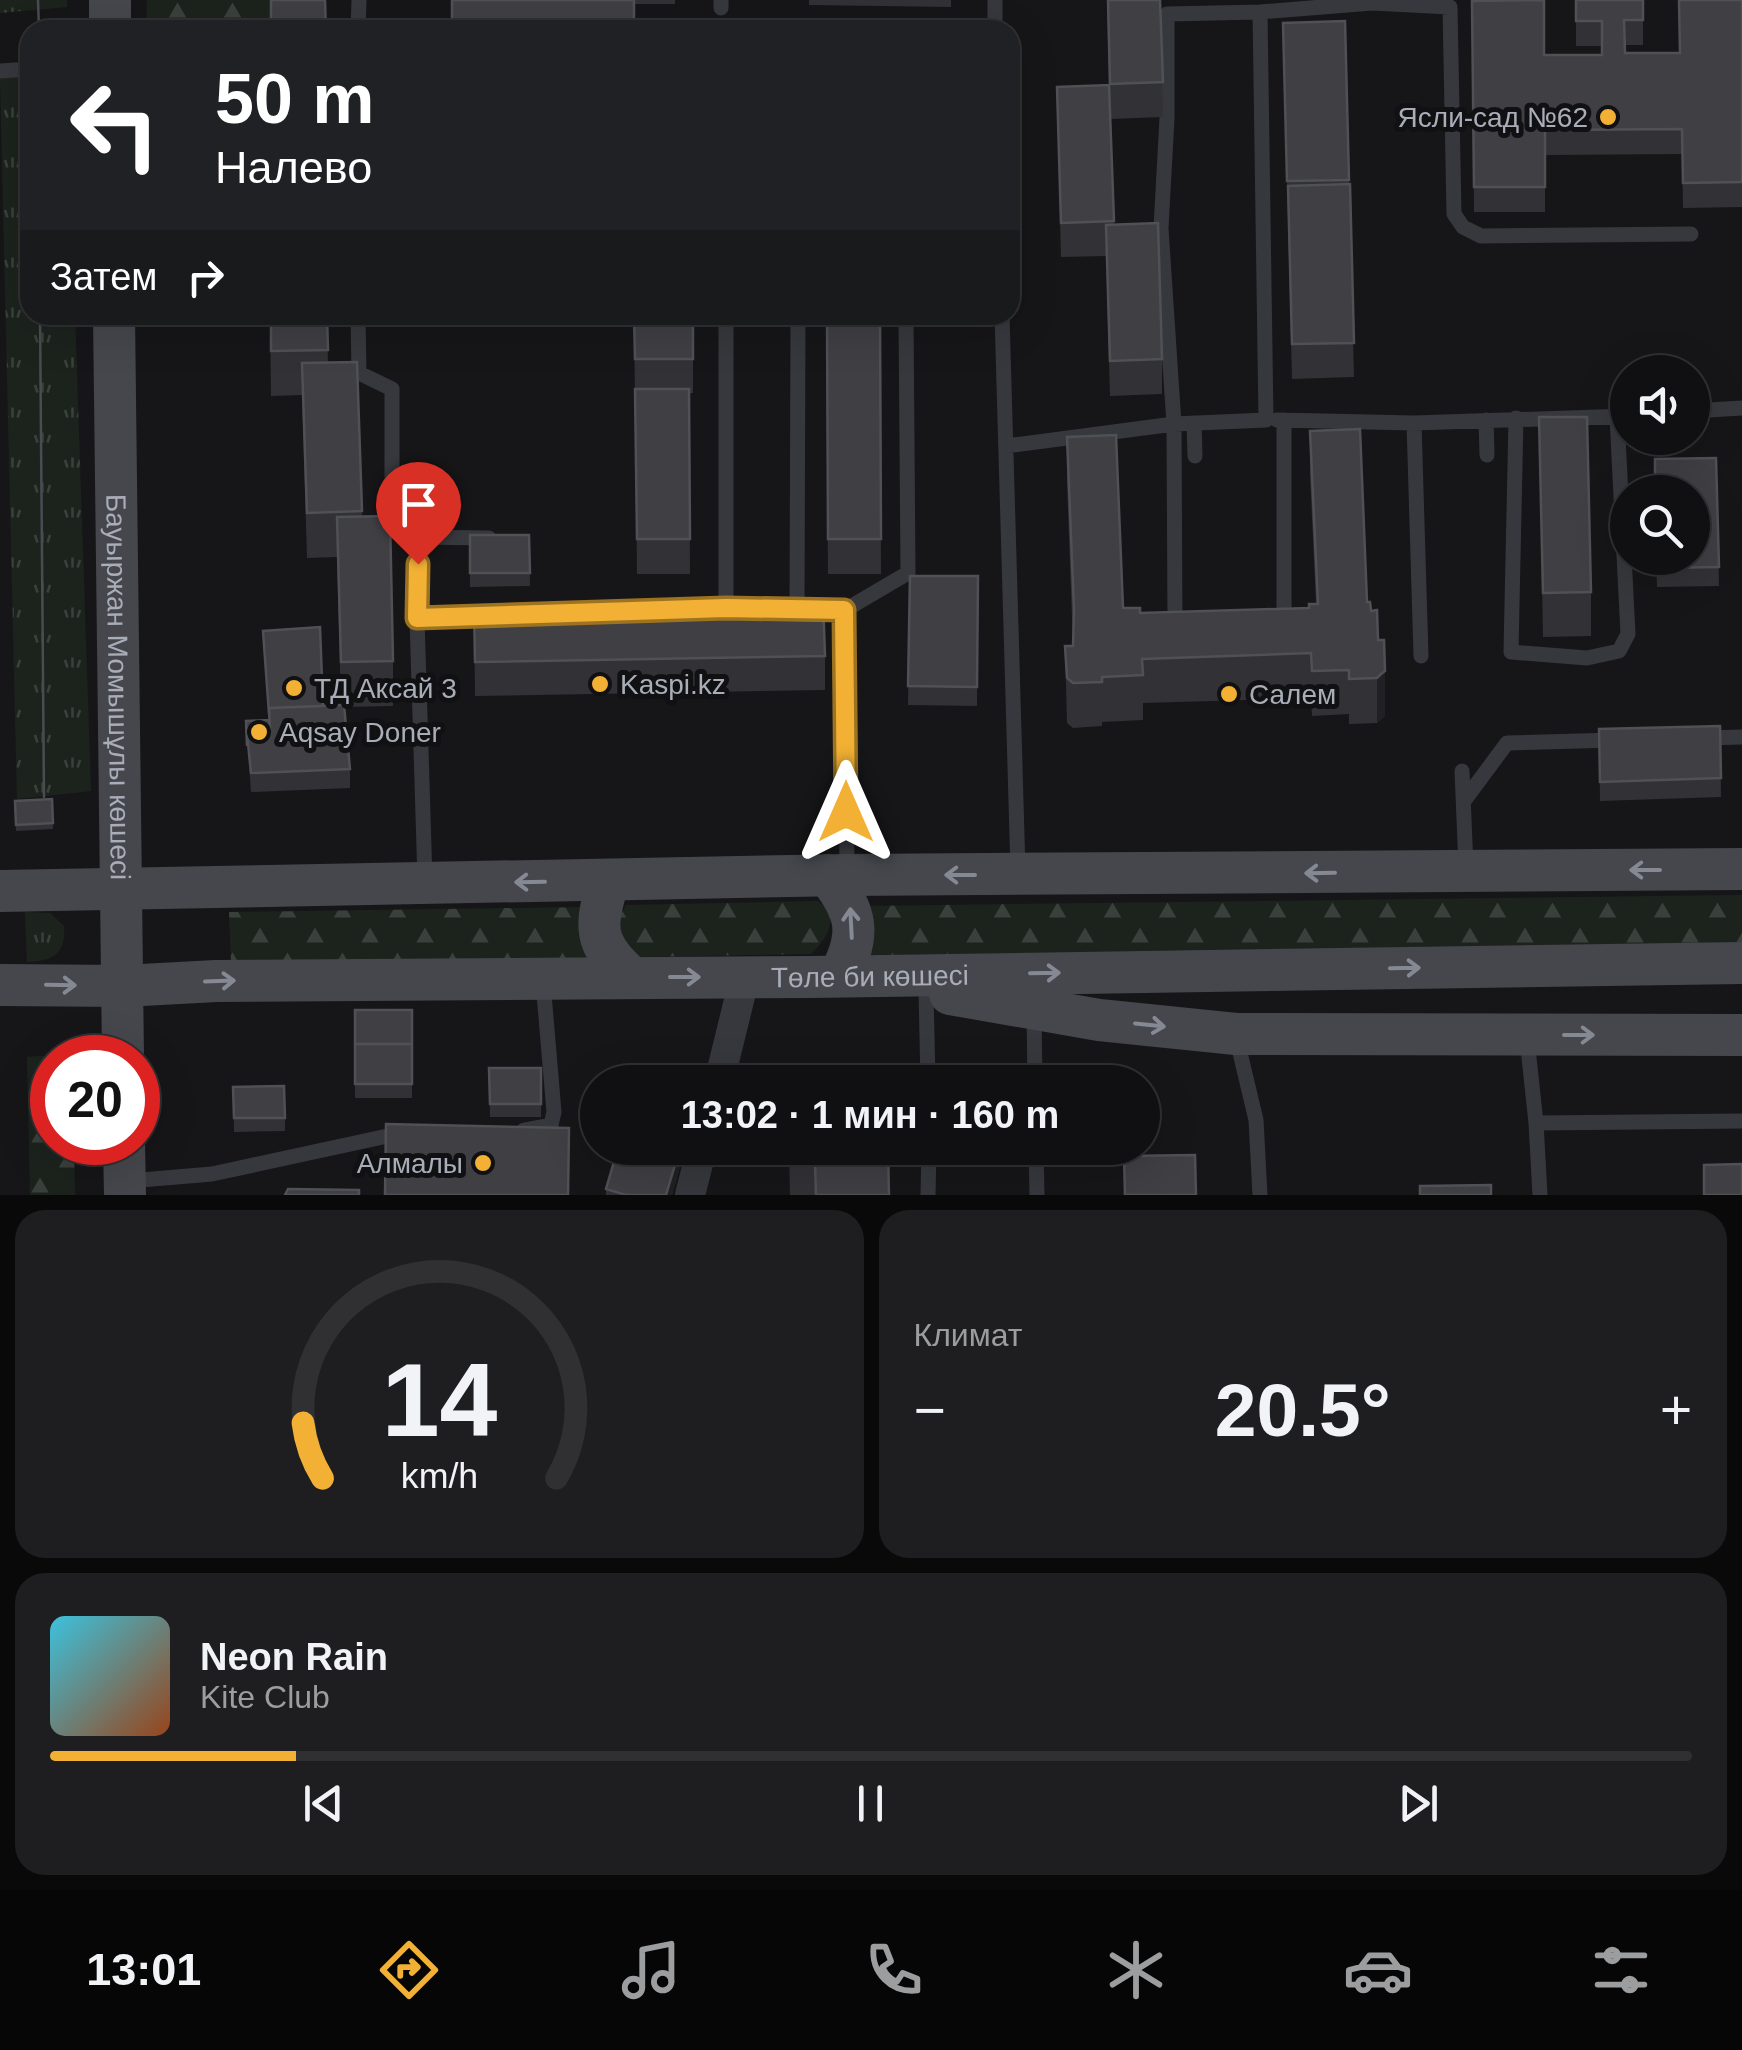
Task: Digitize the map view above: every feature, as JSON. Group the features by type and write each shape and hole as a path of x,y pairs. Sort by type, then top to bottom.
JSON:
{"main road":[{"name":"Бауыржан Момышұлы көшесі","path":"114,325 123,1035"},
{"path":"0,891 838,875 1741,869"},
{"path":"825,976 849,956 852,918 838,875"},
{"path":"609,880 598,927 606,954 631,977"},
{"name":"Төле би көшесі","path":"0,985 1742,963"},
{"path":"825,976 1099,1020 1236,1034 1742,1035"}],"street":[{"path":"723,1065 745,976"},
{"path":"690,1195 698,1165"}],"lane":[{"path":"1193,632 1175,632 1174,424 1161,228 1167,14 1260,12 1372,2 1450,6 1454,214 1463,226 1481,236 1692,234"},
{"path":"1260,12 1266,420"},
{"path":"358,325 359,373 392,389 392,520 418,537 508,538"},
{"path":"726,325 726,608"},
{"path":"797,608 798,325"},
{"path":"779,608 844,610 908,573 906,325"},
{"path":"1002,325 1018,875"},
{"path":"1710,410 1742,408"},
{"path":"1006,446 1194,423 1414,423 1610,417"},
{"path":"1516,418 1511,652 1586,658 1619,650 1628,634 1623,455"},
{"path":"1266,632 1284,632 1284,420"},
{"path":"1486,420 1487,455"},
{"path":"1194,423 1196,456"},
{"path":"1414,423 1421,656"},
{"path":"418,537 425,885"},
{"path":"706,608 744,608"},
{"path":"838,875 844,610"},
{"path":"417,618 513,614"},
{"path":"1685,738 1742,737"},
{"path":"1464,801 1507,743 1628,740"},
{"path":"1462,771 1466,871"},
{"path":"1741,869 1742,852"},
{"path":"498,1130 537,1130 551,1124 554,1112 542,978"},
{"path":"926,991 928,1065"},
{"path":"1034,1008 1036,1065"},
{"path":"1236,1034 1256,1120 1260,1195"},
{"path":"1526,1035 1540,1195"},
{"path":"1536,1124 1742,1121"},
{"path":"125,1173 212,1174 400,1132 420,1131"},
{"path":"928,1165 928,1195"},
{"path":"1036,1165 1037,1195"}],"green space":[{"path":"0,0 67,0 67,7 0,13"},
{"path":"147,0 270,0 271,20 146,20"},
{"path":"20,76 20,325 75,325 91,791 17,799 0,77"},
{"path":"1742,895 1742,947 863,955 862,906"},
{"path":"818,901 831,913 831,920 826,936 811,954 633,957 621,952 618,920 626,905"},
{"path":"590,907 587,958 231,963 229,912"},
{"path":"25,912 50,913 64,926 63,943 51,958 27,962"},
{"path":"27,1057 30,1057 30,1165 74,1165 75,1195 30,1195"}],"building":[{"path":"271,0 325,0 326,20 271,20"},
{"path":"452,0 634,0 634,20 452,20"},
{"path":"1108,0 1160,0 1163,82 1110,84"},
{"name":"Ясли-сад №62","path":"1544,0 1544,55 1602,55 1602,21 1576,21 1576,0 1643,0 1643,20 1624,20 1625,53 1680,53 1679,0 1742,0 1742,182 1683,183 1682,129 1545,130 1545,187 1474,187 1472,1"},
{"path":"1345,21 1349,180 1287,181 1283,23"},
{"path":"1109,85 1114,221 1061,223 1057,87"},
{"path":"1350,184 1354,343 1292,344 1288,186"},
{"path":"1158,223 1162,359 1110,361 1106,225"},
{"path":"271,325 327,325 328,350 271,351"},
{"path":"634,325 693,325 693,359 635,359"},
{"path":"827,325 880,325 881,539 828,539"},
{"path":"357,362 362,511 307,513 302,363"},
{"path":"635,389 689,389 690,539 637,539"},
{"path":"1539,417 1587,417 1591,592 1543,593"},
{"path":"1360,429 1367,602 1371,611 1377,610 1378,640 1384,640 1385,671 1377,678 1349,679 1349,670 1312,671 1311,653 1142,659 1143,675 1102,677 1102,682 1073,683 1067,678 1065,646 1073,646 1074,610 1067,437 1116,435 1123,608 1140,608 1140,613 1309,608 1309,604 1318,604 1310,431"},
{"path":"1716,458 1719,567 1710,567 1710,475 1655,475 1655,459"},
{"path":"390,516 393,661 341,662 337,517"},
{"path":"470,535 529,535 530,573 470,573"},
{"path":"910,576 978,576 977,687 908,686"},
{"path":"823,600 825,656 475,662 474,606"},
{"name":"ТД Аксай 3","path":"320,627 323,706 269,708 269,714 263,631"},
{"path":"344,705 350,769 251,773 247,734 270,733 269,708"},
{"path":"269,720 270,733 247,734 247,746 246,721"},
{"path":"1720,726 1721,778 1600,782 1599,729"},
{"path":"52,799 53,823 16,825 15,801"},
{"path":"355,1010 412,1010 412,1044 355,1044"},
{"path":"355,1044 412,1044 412,1084 355,1084"},
{"path":"489,1068 541,1068 541,1104 490,1104"},
{"path":"284,1086 285,1118 234,1118 233,1087"},
{"path":"386,1124 569,1128 568,1195 385,1195"},
{"path":"1160,1155 1195,1155 1196,1195 1125,1195 1124,1165 1160,1165"},
{"path":"1742,1164 1742,1195 1704,1195 1704,1165"},
{"path":"613,1165 675,1165 666,1195 626,1195 606,1189"},
{"path":"815,1165 888,1165 889,1195 816,1195"},
{"path":"1491,1185 1491,1195 1420,1195 1420,1186"},
{"path":"288,1189 359,1190 359,1195 285,1195"}],"tram line":[{"path":"38,0 39,20"},
{"path":"40,325 44,797"}],"place":[{"name":"Ясли-сад №62","path":"1608,117"},
{"name":"Kaspi.kz","path":"600,684"},
{"name":"ТД Аксай 3","path":"294,688"},
{"name":"Салем","path":"1229,694"},
{"name":"Aqsay Doner","path":"259,732"},
{"name":"Алмалы","path":"483,1163"}],"route":[{"path":"418,564 417,618 726,608 844,610 846,812"}]}
